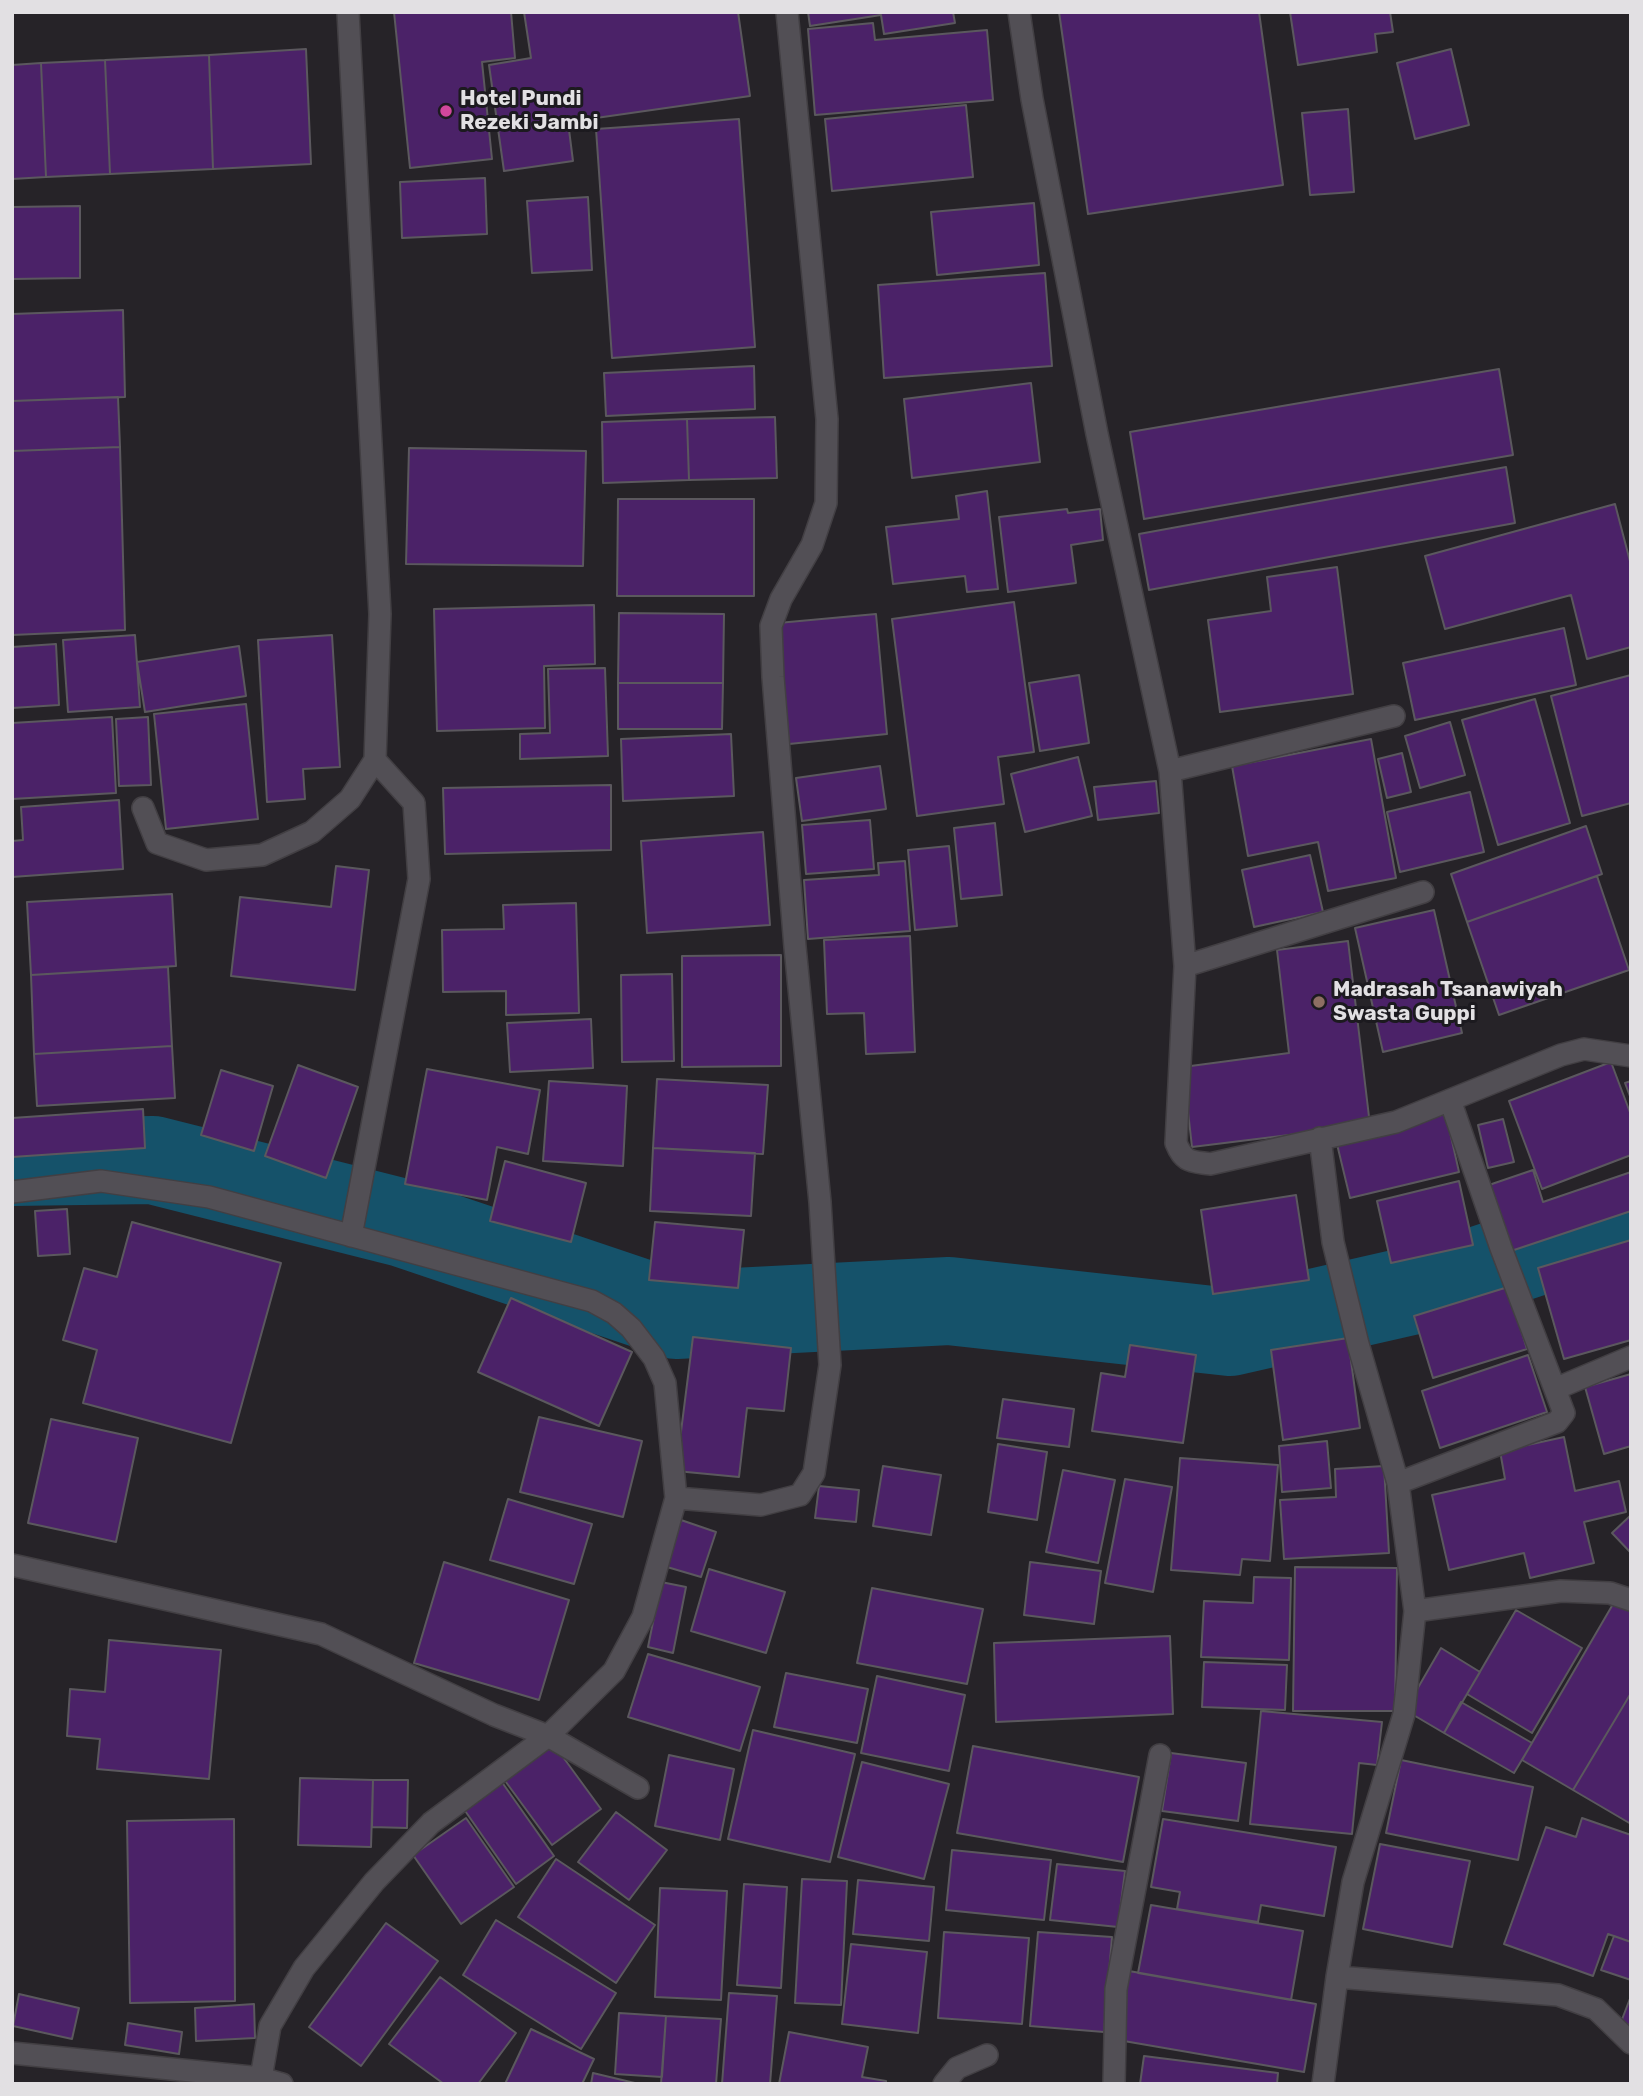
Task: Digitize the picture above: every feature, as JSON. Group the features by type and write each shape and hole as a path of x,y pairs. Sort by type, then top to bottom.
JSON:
{"street":[{"path":"143,808 157,844 206,860 262,855 312,832 350,799 375,760 380,614 348,12"},
{"path":"676,1498 761,1504 800,1495 814,1474 830,1365 825,1266 772,664 771,626 781,599 812,545 826,503 828,483 827,419 787,12"},
{"path":"1019,12 1032,99 1097,434 1170,771 1185,966 1176,1143 1181,1156 1190,1161 1210,1164 1396,1122 1561,1055 1584,1049 1631,1056"},
{"path":"1170,771 1394,716"},
{"path":"352,1231 419,879 414,803 375,760"},
{"path":"1185,966 1423,892"},
{"path":"1398,1483 1557,1422 1564,1413 1501,1248 1450,1100"},
{"path":"1320,1138 1333,1242 1358,1344 1398,1483 1415,1611 1404,1714 1353,1882 1323,2084"},
{"path":"12,1192 101,1181 209,1197 352,1231 592,1301 614,1313 631,1328 654,1359 665,1383 676,1498 643,1617 614,1671 548,1736 431,1823 374,1882 304,1968 270,2026 261,2078"},
{"path":"1555,1389 1631,1357"},
{"path":"12,1564 321,1634 494,1715 548,1736 638,1788"},
{"path":"1415,1611 1561,1591 1610,1592 1631,1600"},
{"path":"1114,2084 1116,1989 1160,1755"},
{"path":"1337,1977 1558,1994 1595,2009 1631,2043"},
{"path":"12,2053 261,2078 282,2084"},
{"path":"944,2084 957,2068 988,2055"}],"building":[{"name":"Hotel Pundi Rezeki Jambi","path":"394,12 511,12 515,58 482,62 492,159 410,168"},
{"path":"524,12 738,12 750,96 568,122 573,161 504,171 489,65 531,58"},
{"path":"808,12 953,12 955,23 884,34 881,15 810,26"},
{"path":"1059,12 1259,12 1283,185 1088,214"},
{"path":"1290,12 1390,12 1393,32 1375,34 1377,52 1298,65"},
{"path":"873,23 875,40 987,30 993,100 815,115 808,29"},
{"path":"306,49 311,164 213,169 209,55"},
{"path":"1451,49 1469,125 1415,139 1397,63"},
{"path":"209,55 213,169 110,174 105,60"},
{"path":"105,60 110,174 46,177 41,63"},
{"path":"41,63 46,177 12,179 12,65"},
{"path":"966,105 973,177 832,191 825,119"},
{"path":"1348,109 1354,192 1310,195 1302,113"},
{"path":"739,119 755,347 612,358 596,129"},
{"path":"485,178 487,234 402,238 400,182"},
{"path":"588,197 592,270 532,273 527,201"},
{"path":"1034,203 1039,265 937,275 931,212"},
{"path":"80,206 80,278 12,279 12,207"},
{"path":"1045,273 1052,366 884,378 878,285"},
{"path":"123,310 125,397 12,401 12,314"},
{"path":"754,366 755,409 606,416 604,373"},
{"path":"1499,369 1513,455 1144,519 1130,432"},
{"path":"1031,383 1040,462 912,478 904,399"},
{"path":"118,397 120,447 12,451 12,401"},
{"path":"775,417 777,478 689,480 687,419"},
{"path":"687,419 689,480 603,483 602,422"},
{"path":"120,447 125,630 12,635 12,451"},
{"path":"409,448 586,451 583,566 406,564"},
{"path":"1506,467 1515,523 1149,590 1139,534"},
{"path":"987,491 998,589 967,592 965,576 893,584 886,527 959,519 956,496"},
{"path":"618,499 754,499 754,596 617,596"},
{"path":"1615,504 1631,565 1631,647 1587,659 1571,595 1445,629 1425,556"},
{"path":"1067,509 1068,513 1100,509 1103,540 1071,545 1076,583 1008,592 999,517"},
{"path":"1337,567 1353,694 1220,712 1208,620 1271,611 1267,577"},
{"path":"1014,602 1034,752 998,757 1004,804 917,816 892,619"},
{"path":"594,605 595,664 544,666 545,728 437,731 434,609"},
{"path":"619,613 724,614 723,683 618,683"},
{"path":"876,614 887,734 789,744 778,623"},
{"path":"1564,628 1576,685 1415,720 1403,663"},
{"path":"135,635 140,707 68,712 63,640"},
{"path":"332,635 340,767 303,769 305,799 267,802 258,640"},
{"path":"56,644 59,705 12,708 12,647"},
{"path":"239,646 246,696 145,712 137,662"},
{"path":"605,668 608,756 520,759 520,734 550,733 548,669"},
{"path":"1079,675 1089,743 1040,751 1029,683"},
{"path":"1631,675 1631,803 1582,816 1551,696"},
{"path":"618,683 723,683 722,729 618,729"},
{"path":"1535,699 1570,823 1498,845 1462,720"},
{"path":"246,704 258,819 166,829 154,714"},
{"path":"112,717 116,793 12,799 12,723"},
{"path":"148,717 151,785 119,786 116,719"},
{"path":"1450,722 1465,775 1420,788 1405,736"},
{"path":"731,734 734,796 623,801 621,739"},
{"path":"1371,739 1396,878 1328,891 1318,842 1248,856 1232,766"},
{"path":"1402,753 1411,792 1387,798 1378,759"},
{"path":"1078,757 1092,816 1025,832 1011,774"},
{"path":"880,766 886,809 802,821 796,778"},
{"path":"1156,781 1159,813 1098,820 1094,787"},
{"path":"611,785 611,850 445,854 443,788"},
{"path":"1470,792 1484,852 1400,872 1387,812"},
{"path":"119,800 123,869 12,877 12,841 23,840 21,807"},
{"path":"870,820 874,869 806,874 802,825"},
{"path":"995,823 1002,895 961,899 954,828"},
{"path":"1586,826 1602,874 1467,922 1451,874"},
{"path":"763,832 770,925 647,933 641,841"},
{"path":"949,846 957,926 915,930 908,850"},
{"path":"1310,855 1323,912 1254,927 1242,870"},
{"path":"905,861 910,931 808,939 804,880 879,875 878,863"},
{"path":"336,866 369,870 355,990 231,976 240,897 331,907"},
{"path":"1597,876 1629,970 1499,1015 1467,922"},
{"path":"172,894 176,966 31,975 27,902"},
{"path":"576,903 579,1013 506,1015 506,991 443,992 442,930 504,929 503,905"},
{"path":"1434,910 1462,1033 1383,1052 1355,928"},
{"path":"910,936 915,1052 866,1054 864,1013 827,1014 824,940"},
{"name":"Madrasah Tsanawiyah Swasta Guppi","path":"1348,941 1370,1125 1192,1147 1183,1067 1289,1053 1277,950"},
{"path":"781,955 781,1066 682,1067 682,956"},
{"path":"168,967 172,1046 34,1054 31,975"},
{"path":"672,974 674,1061 622,1062 621,975"},
{"path":"591,1019 593,1068 510,1072 507,1023"},
{"path":"172,1046 175,1098 37,1106 34,1054"},
{"path":"1611,1062 1631,1115 1631,1155 1542,1189 1509,1101"},
{"path":"298,1065 358,1087 326,1178 265,1156"},
{"path":"427,1069 540,1090 528,1154 497,1147 487,1200 405,1184"},
{"path":"221,1070 273,1086 254,1151 201,1135"},
{"path":"657,1079 768,1085 763,1154 653,1148"},
{"path":"549,1081 627,1086 623,1166 543,1161"},
{"path":"1631,1081 1631,1099 1625,1083"},
{"path":"143,1109 145,1148 12,1157 12,1118"},
{"path":"1446,1114 1459,1172 1350,1198 1336,1140"},
{"path":"1503,1119 1514,1162 1488,1168 1478,1125"},
{"path":"653,1148 755,1153 751,1216 650,1211"},
{"path":"505,1161 586,1183 571,1242 490,1221"},
{"path":"1533,1170 1543,1202 1631,1172 1631,1211 1508,1252 1486,1186"},
{"path":"1459,1181 1473,1245 1391,1263 1377,1201"},
{"path":"1296,1195 1309,1280 1213,1294 1201,1210"},
{"path":"67,1209 70,1254 38,1256 35,1211"},
{"path":"132,1222 281,1263 231,1443 83,1403 97,1350 63,1340 84,1268 117,1277"},
{"path":"655,1222 744,1230 738,1288 649,1280"},
{"path":"1631,1240 1631,1340 1564,1359 1538,1268"},
{"path":"1508,1287 1527,1349 1433,1378 1414,1316"},
{"path":"511,1298 632,1352 599,1426 478,1372"},
{"path":"693,1337 791,1348 784,1411 747,1408 739,1477 676,1471"},
{"path":"1348,1338 1360,1428 1283,1440 1271,1350"},
{"path":"1130,1345 1196,1355 1183,1443 1092,1431 1101,1373 1125,1377"},
{"path":"1528,1355 1547,1412 1440,1448 1422,1391"},
{"path":"1631,1374 1631,1446 1604,1454 1585,1387"},
{"path":"1003,1399 1074,1409 1069,1447 997,1438"},
{"path":"539,1417 642,1441 623,1517 520,1492"},
{"path":"51,1419 138,1438 116,1542 28,1523"},
{"path":"1564,1437 1575,1491 1619,1481 1626,1512 1584,1522 1594,1563 1530,1578 1524,1553 1449,1570 1432,1495 1505,1479 1500,1451"},
{"path":"1327,1441 1331,1488 1282,1492 1279,1446"},
{"path":"998,1444 1047,1452 1037,1520 988,1512"},
{"path":"1180,1458 1278,1465 1270,1561 1242,1559 1240,1575 1171,1570"},
{"path":"883,1466 941,1475 931,1535 873,1526"},
{"path":"1384,1466 1389,1553 1284,1559 1280,1500 1336,1497 1335,1469"},
{"path":"1063,1470 1115,1480 1098,1563 1046,1552"},
{"path":"1125,1479 1172,1487 1153,1592 1105,1583"},
{"path":"819,1486 859,1490 856,1522 815,1518"},
{"path":"508,1499 592,1524 574,1584 490,1560"},
{"path":"1631,1515 1631,1553 1612,1533"},
{"path":"681,1520 716,1532 701,1577 667,1567"},
{"path":"444,1562 569,1600 539,1700 414,1663"},
{"path":"1030,1562 1101,1571 1094,1624 1024,1615"},
{"path":"1295,1567 1397,1568 1395,1711 1293,1711"},
{"path":"709,1569 785,1592 766,1653 691,1631"},
{"path":"1254,1577 1291,1578 1289,1660 1201,1657 1204,1601 1253,1603"},
{"path":"661,1582 686,1587 673,1653 648,1647"},
{"path":"872,1588 983,1609 967,1684 857,1663"},
{"path":"1616,1599 1631,1608 1631,1693 1573,1790 1522,1760"},
{"path":"1516,1610 1582,1648 1532,1733 1467,1694"},
{"path":"1170,1636 1173,1714 996,1722 994,1643"},
{"path":"109,1640 221,1650 209,1779 97,1769 100,1739 67,1736 70,1689 105,1692"},
{"path":"1441,1648 1480,1672 1444,1733 1405,1710"},
{"path":"648,1654 760,1687 740,1751 628,1717"},
{"path":"1204,1662 1287,1665 1285,1710 1202,1707"},
{"path":"786,1673 868,1689 857,1743 774,1727"},
{"path":"877,1676 965,1695 949,1771 861,1753"},
{"path":"1631,1693 1631,1824 1573,1790"},
{"path":"1461,1702 1532,1743 1514,1773 1444,1733"},
{"path":"1261,1711 1382,1722 1377,1765 1359,1763 1352,1834 1250,1824"},
{"path":"753,1730 855,1754 830,1862 728,1839"},
{"path":"552,1742 601,1809 552,1845 503,1778"},
{"path":"973,1746 1139,1777 1123,1862 957,1833"},
{"path":"1171,1753 1246,1763 1238,1821 1162,1811"},
{"path":"669,1755 734,1769 720,1840 655,1826"},
{"path":"1401,1760 1533,1787 1518,1860 1386,1833"},
{"path":"862,1762 949,1784 924,1879 838,1857"},
{"path":"300,1778 373,1780 371,1847 298,1845"},
{"path":"499,1778 554,1856 516,1884 461,1805"},
{"path":"373,1780 408,1780 407,1828 372,1827"},
{"path":"616,1812 667,1850 629,1900 578,1862"},
{"path":"466,1818 514,1887 461,1924 413,1855"},
{"path":"1582,1818 1631,1835 1631,1942 1608,1934 1593,1976 1504,1944 1546,1827 1576,1837"},
{"path":"234,1819 235,2001 130,2003 127,1821"},
{"path":"1163,1819 1336,1847 1324,1916 1261,1905 1258,1922 1177,1909 1180,1892 1151,1887"},
{"path":"1380,1844 1470,1861 1452,1947 1363,1929"},
{"path":"952,1850 1051,1860 1044,1920 946,1910"},
{"path":"556,1859 655,1925 616,1983 518,1917"},
{"path":"1057,1864 1125,1871 1118,1927 1050,1920"},
{"path":"802,1879 847,1881 841,2005 795,2003"},
{"path":"858,1880 934,1887 929,1941 853,1934"},
{"path":"744,1884 787,1887 781,1988 737,1985"},
{"path":"660,1888 727,1891 721,2000 655,1997"},
{"path":"1151,1905 1303,1931 1291,2000 1138,1973"},
{"path":"496,1920 616,1993 581,2049 463,1975"},
{"path":"386,1923 438,1961 361,2066 309,2027"},
{"path":"944,1932 1029,1938 1022,2024 938,2018"},
{"path":"1038,1932 1112,1937 1104,2032 1030,2026"},
{"path":"1614,1936 1631,1942 1631,1980 1601,1970"},
{"path":"851,1944 927,1952 918,2033 842,2024"},
{"path":"1129,1971 1316,2004 1304,2072 1118,2040"},
{"path":"440,1977 516,2033 478,2084 444,2084 389,2044"},
{"path":"729,1993 777,1996 770,2084 722,2084"},
{"path":"19,1994 79,2008 72,2039 13,2026"},
{"path":"1631,1996 1631,2026 1621,2022"},
{"path":"254,2004 255,2038 196,2041 195,2008"},
{"path":"619,2013 666,2016 662,2077 615,2074"},
{"path":"666,2016 721,2019 716,2084 661,2084"},
{"path":"128,2023 182,2032 179,2054 125,2045"},
{"path":"531,2029 594,2059 582,2084 505,2084"},
{"path":"789,2032 868,2047 862,2077 886,2081 886,2084 779,2084"},
{"path":"1144,2056 1278,2073 1277,2084 1140,2084"},
{"path":"593,2073 639,2084 591,2084"}],"waterway":[{"path":"12,1162 153,1160 403,1223 676,1315 949,1301 1230,1332 1432,1286 1631,1220"}],"place":[{"name":"Hotel Pundi Rezeki Jambi","path":"446,111"},
{"name":"Madrasah Tsanawiyah Swasta Guppi","path":"1319,1002"}]}
